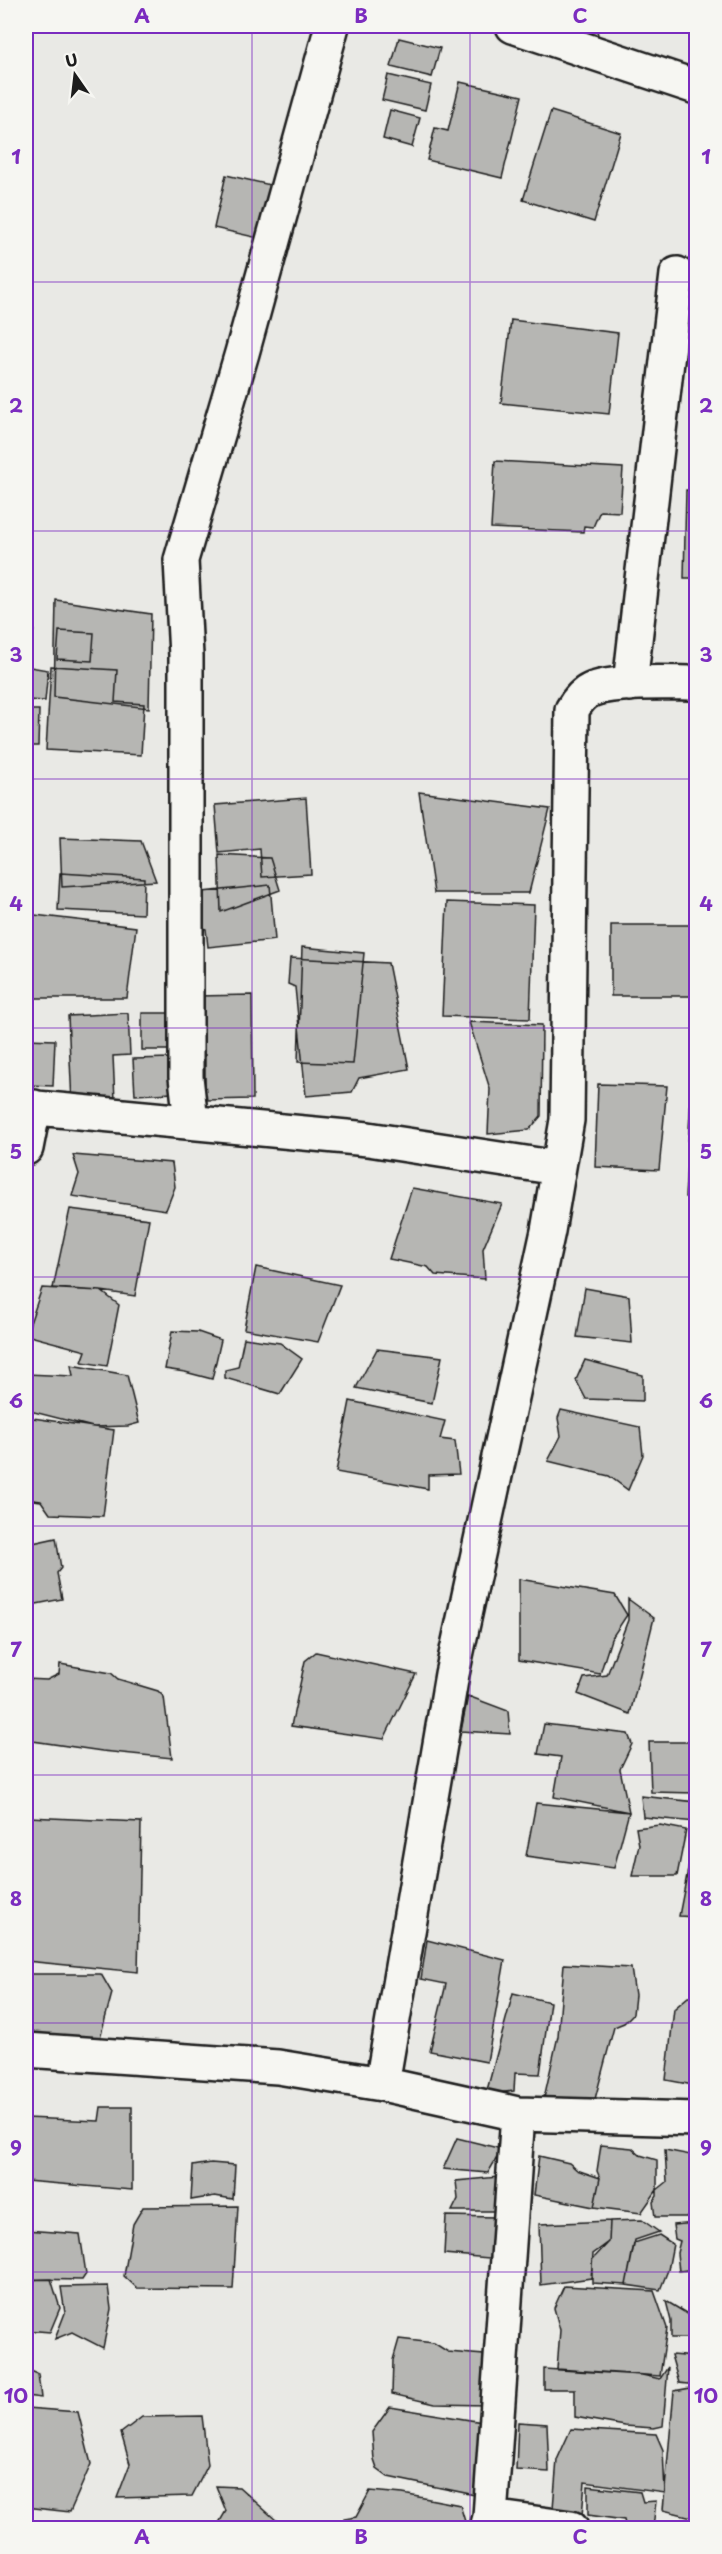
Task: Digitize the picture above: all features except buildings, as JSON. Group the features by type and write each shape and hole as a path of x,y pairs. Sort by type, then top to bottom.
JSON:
{"street":[{"path":"190,1122 186,1077 186,656 181,560 242,353 332,26"},
{"path":"514,26 696,87"},
{"path":"630,684 677,274"},
{"path":"382,2084 452,1674 548,1231 567,1120 572,710 579,698 593,689 630,684 696,683"},
{"path":"26,1148 30,1107 368,1139 558,1168"},
{"path":"26,2050 278,2067 382,2084 518,2114 696,2119"},
{"path":"518,2114 488,2523 571,2529"}]}
